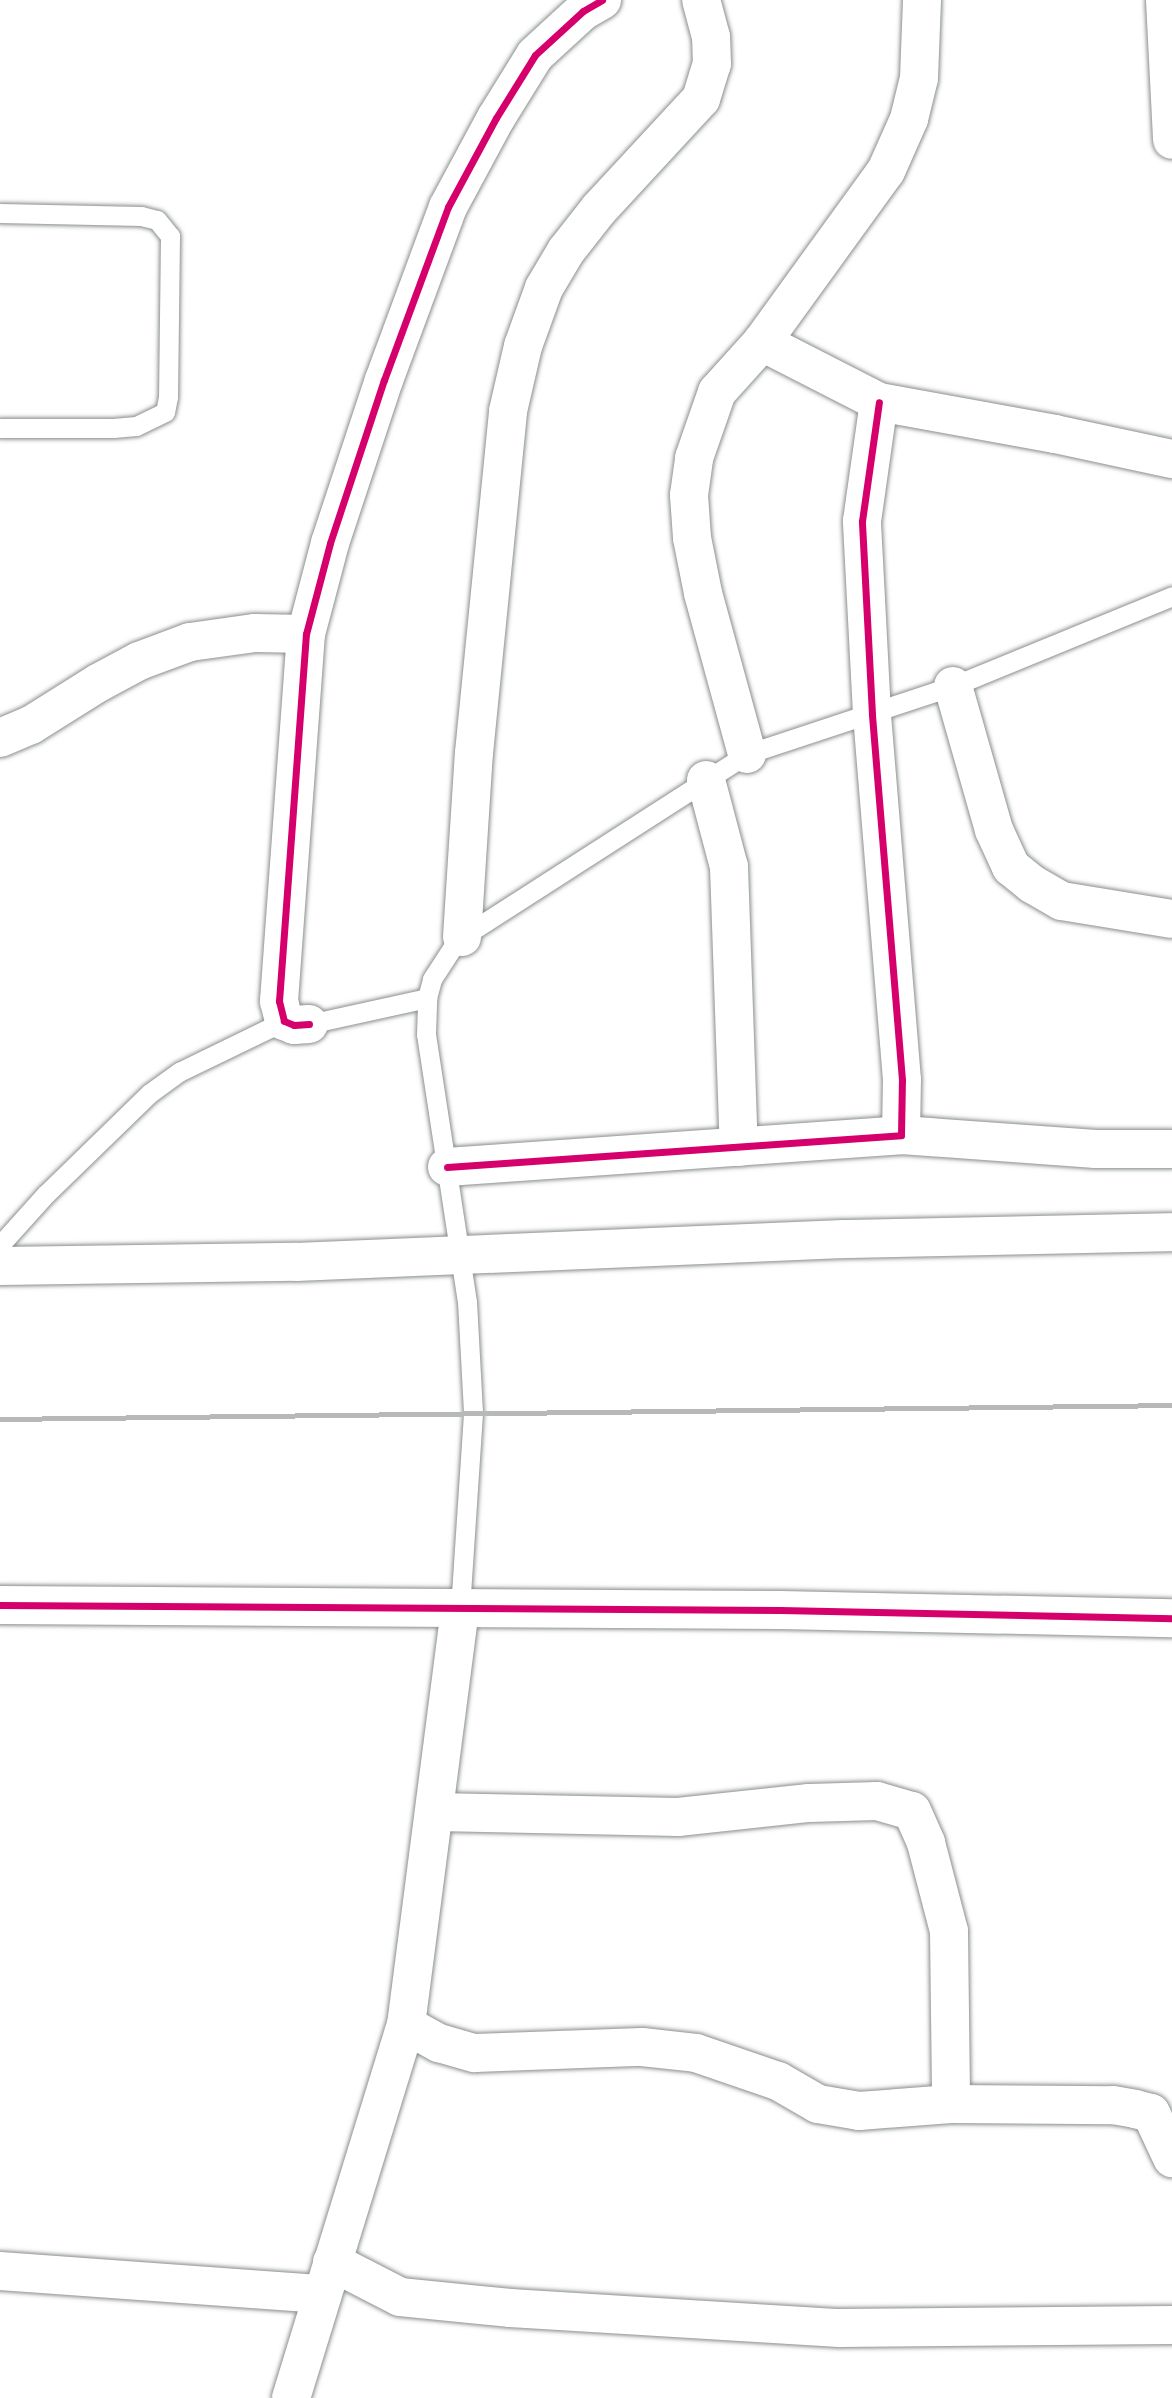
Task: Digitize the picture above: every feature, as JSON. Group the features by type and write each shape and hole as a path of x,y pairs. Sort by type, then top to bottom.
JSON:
{"street":[{"path":"297,1023 279,1001 306,634 330,543 384,380 448,206 495,118 535,55 583,11 602,0"},
{"path":"462,937 474,752 508,411 523,346 544,288 566,251 599,209 701,99 712,64 711,37 702,0"},
{"path":"747,754 692,538 689,495 694,458 717,392 762,342 886,171 909,119 919,78 922,0"},
{"path":"1166,0 1172,140"},
{"path":"762,342 879,402 1055,434 1172,460"},
{"path":"879,402 862,521 872,714 898,1028 901,1135"},
{"path":"0,738 31,725 97,683 139,661 190,642 256,633 306,634"},
{"path":"953,686 994,830 1011,867 1032,884 1062,901 1172,919"},
{"path":"706,780 729,867 739,1147"},
{"path":"447,1167 901,1135 1095,1149 1172,1149"},
{"path":"0,1266 296,1262 844,1239 1172,1232"},
{"path":"0,1605 780,1610 1172,1618"},
{"path":"291,2398 406,2025 436,1812 460,1609"},
{"path":"436,1812 678,1817 809,1803 877,1801 912,1811 926,1843 949,1931 951,2104"},
{"path":"406,2025 439,2043 475,2053 642,2047 696,2053 778,2081 818,2105 859,2111 951,2104 1113,2105 1151,2113 1172,2158"},
{"path":"0,2271 359,2279 400,2297 510,2308 839,2328 1172,2325"}],"lane":[{"path":"0,213 141,216 156,219 170,236 169,397 165,412 136,426 0,428"},
{"path":"460,1609 473,1412 467,1302 426,1034 427,998 432,979 462,937 747,754 953,686 1172,596"},
{"path":"0,1245 46,1194 150,1093 179,1072 297,1023 427,998"}],"railway":[{"path":"0,1419 1172,1405"}],"cycle path":[{"path":"309,1024 294,1025 284,1021 279,1001 306,634 330,543 384,380 448,207 496,118 535,55 583,11 602,0"},
{"path":"447,1167 901,1135 902,1080 872,714 862,521 879,402"},
{"path":"0,1605 780,1610 1172,1618"}]}
